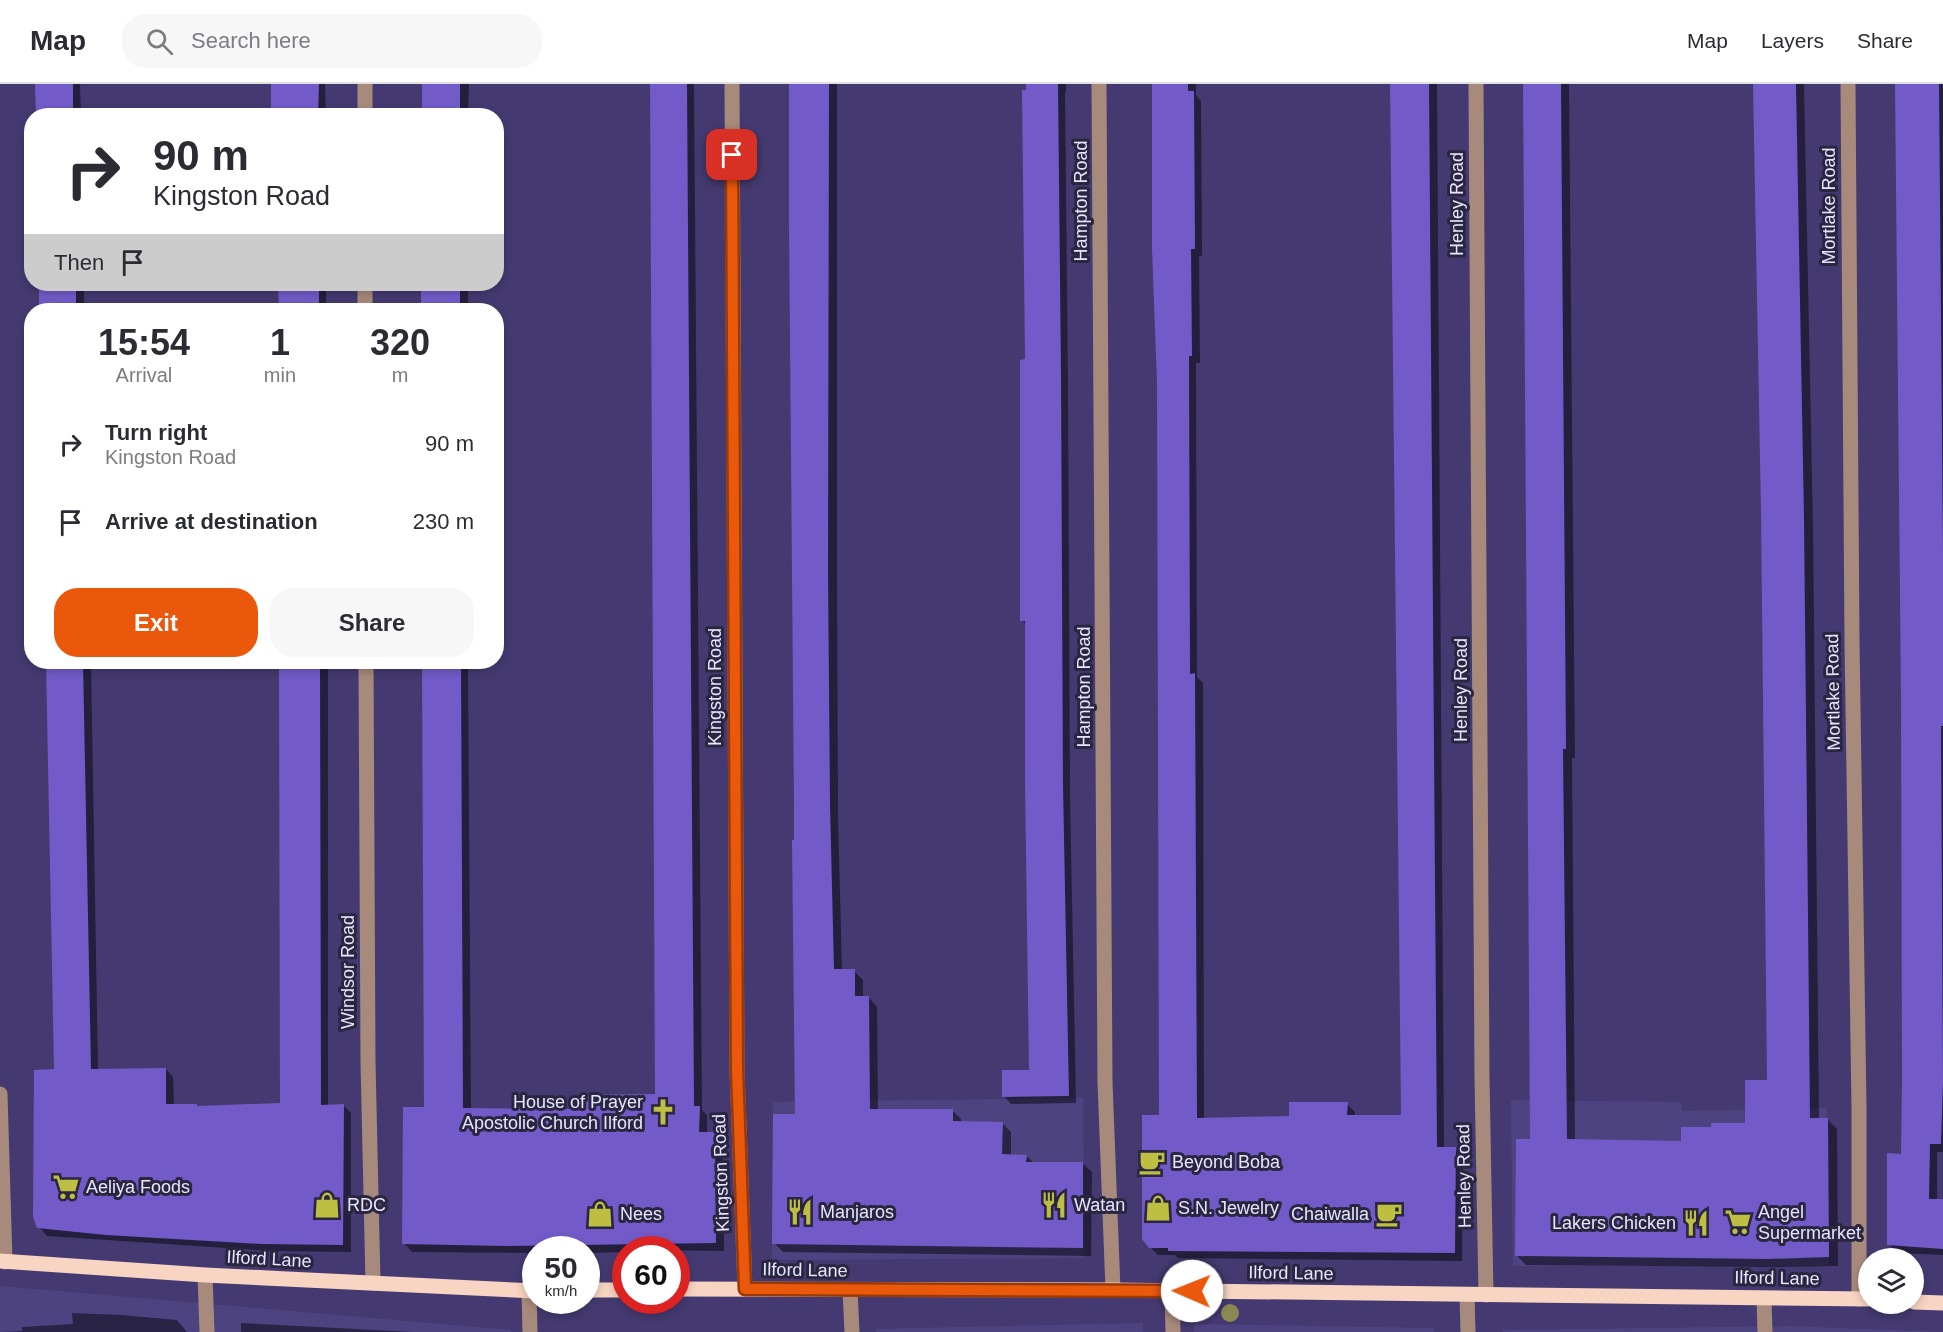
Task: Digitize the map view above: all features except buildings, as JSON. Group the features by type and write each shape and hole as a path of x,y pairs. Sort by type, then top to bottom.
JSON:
{"main road":[{"name":"Ilford Lane","path":"3,1262 205,1275 522,1290"},
{"name":"Ilford Lane","path":"690,1289 1113,1290 1858,1299"},
{"path":"1924,1302 1943,1303"}],"street":[{"path":"365,84 365,108"},
{"name":"Kingston Road","path":"732,84 737,1058 745,1289"},
{"name":"Hampton Road","path":"1099,84 1105,1070 1113,1290"},
{"name":"Henley Road","path":"1476,84 1482,1077 1486,1295"},
{"name":"Mortlake Road","path":"1848,84 1852,629 1863,1248"},
{"name":"Windsor Road","path":"366,669 368,1050 373,1283"},
{"path":"0,1094 3,1262"},
{"path":"205,1275 207,1332"},
{"path":"850,1290 852,1332"},
{"path":"1172,1291 1173,1332"},
{"path":"1467,1295 1468,1332"},
{"path":"1764,1298 1765,1332"},
{"path":"530,1332 531,1314"}],"shaded area":[{"path":"1083,1098 1084,1258 772,1260 773,1102"},
{"path":"1511,1100 1681,1102 1682,1111 1827,1108 1829,1266 1513,1266"},
{"path":"0,1286 511,1330 511,1332 0,1332"},
{"path":"1143,1323 1143,1332 876,1332 876,1329"},
{"path":"1194,1324 1434,1328 1434,1332 1194,1332"},
{"path":"1789,1326 1940,1332 1503,1332 1503,1330"}],"place":[{"name":"House of Prayer Apostolic Church Ilford","path":"663,1112"},
{"name":"Beyond Boba","path":"1152,1162"},
{"name":"Aeliya Foods","path":"66,1187"},
{"name":"RDC","path":"327,1205"},
{"name":"Watan","path":"1054,1205"},
{"name":"S.N. Jewelry","path":"1158,1208"},
{"name":"Manjaros","path":"800,1212"},
{"name":"Nees","path":"600,1214"},
{"name":"Chaiwalla","path":"1389,1214"},
{"name":"Angel Supermarket","path":"1738,1222"},
{"name":"Lakers Chicken","path":"1696,1223"}],"route":[{"path":"732,155 737,1070 745,1289 1192,1291"}]}
